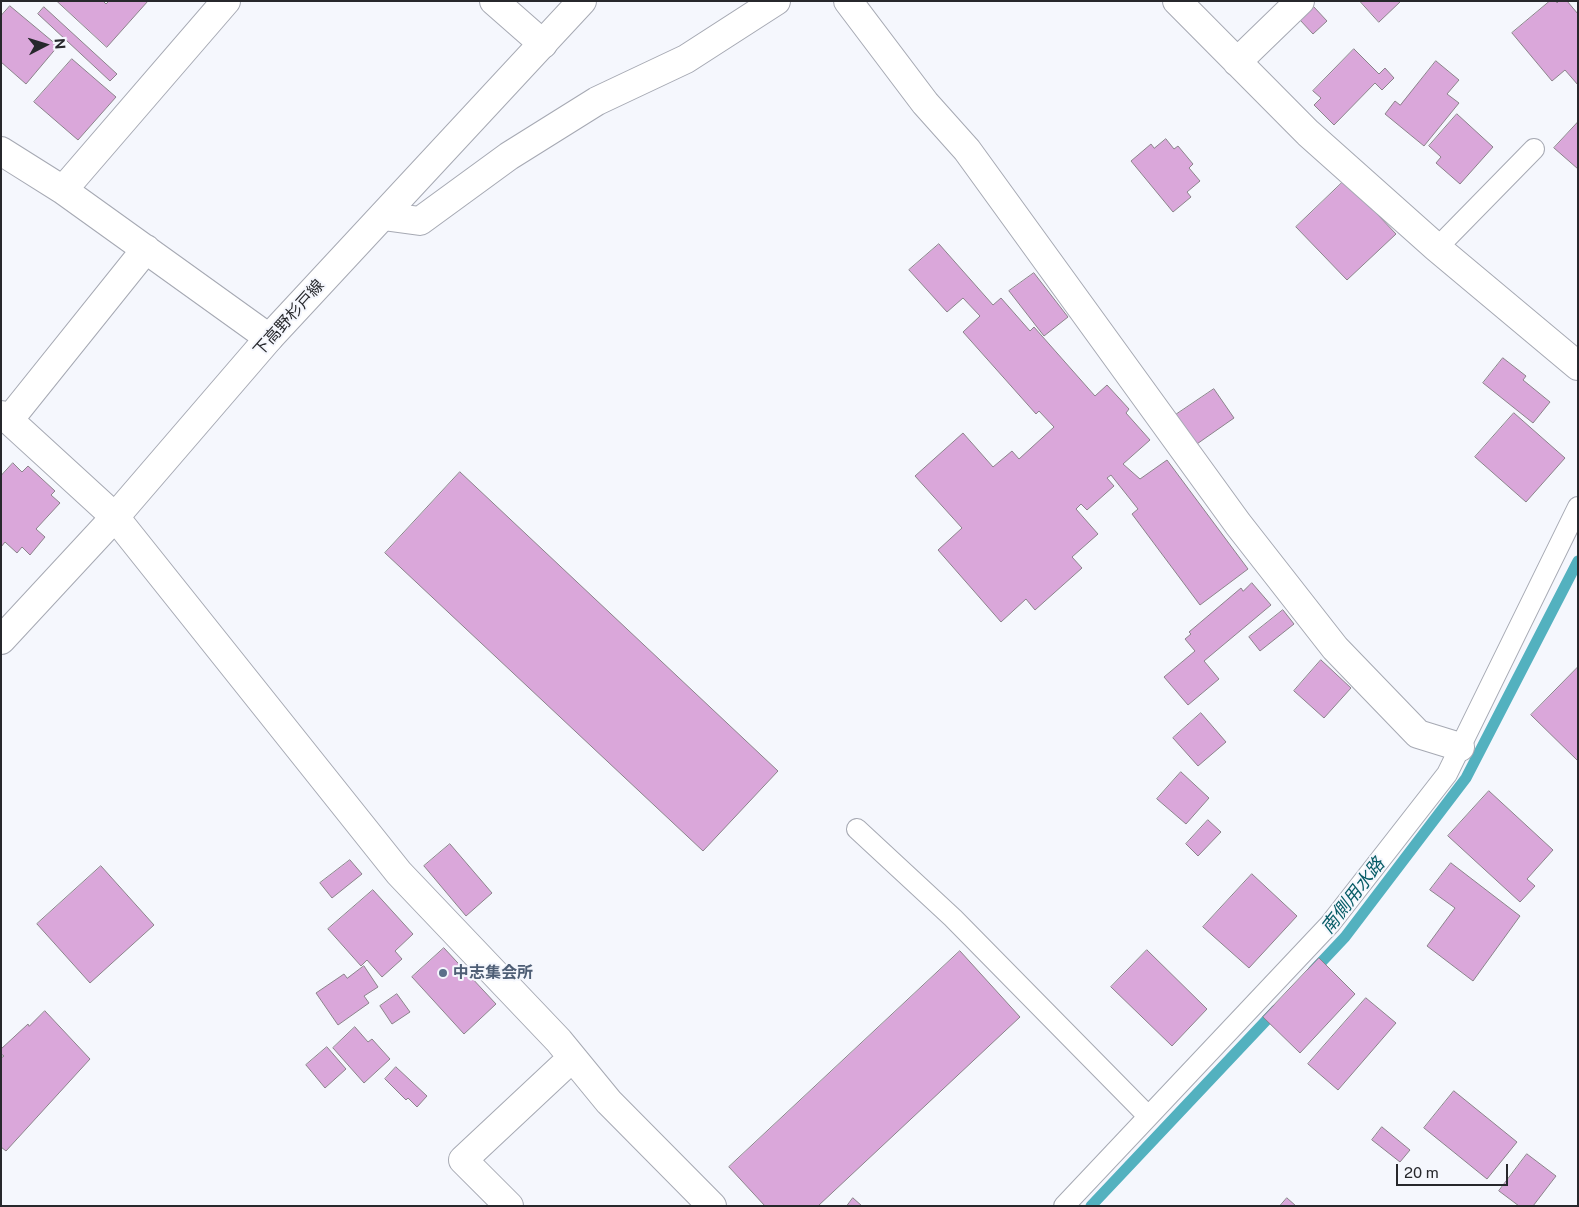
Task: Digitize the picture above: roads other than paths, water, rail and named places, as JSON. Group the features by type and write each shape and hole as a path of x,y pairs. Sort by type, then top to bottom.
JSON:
{"street":[{"path":"63,190 226,1"},
{"path":"494,1 543,44"},
{"name":"下高野杉戸線","path":"1,640 115,517 269,338 582,1"},
{"path":"383,216 420,221 509,156 597,101 686,59 776,1"},
{"path":"848,1 925,103 967,150 1238,524 1334,648 1418,734 1460,747"},
{"path":"1177,1 1308,133 1437,248 1578,366"},
{"path":"1237,62 1300,2"},
{"path":"1,151 63,190 269,338"},
{"path":"146,249 5,417 115,517 399,873 559,1041 609,1102 712,1206"},
{"path":"509,1206 463,1160 572,1058"}],"lane":[{"path":"1437,248 1534,149"},
{"path":"1064,1206 1330,924 1446,774 1578,507"},
{"path":"857,829 952,918 1148,1116"}],"waterway":[{"name":"南側用水路","path":"1313,971 1345,937 1466,778 1578,561"},
{"name":"南側用水路","path":"1091,1206 1276,1010"}],"place":[{"name":"中志集会所","path":"443,973"}]}
